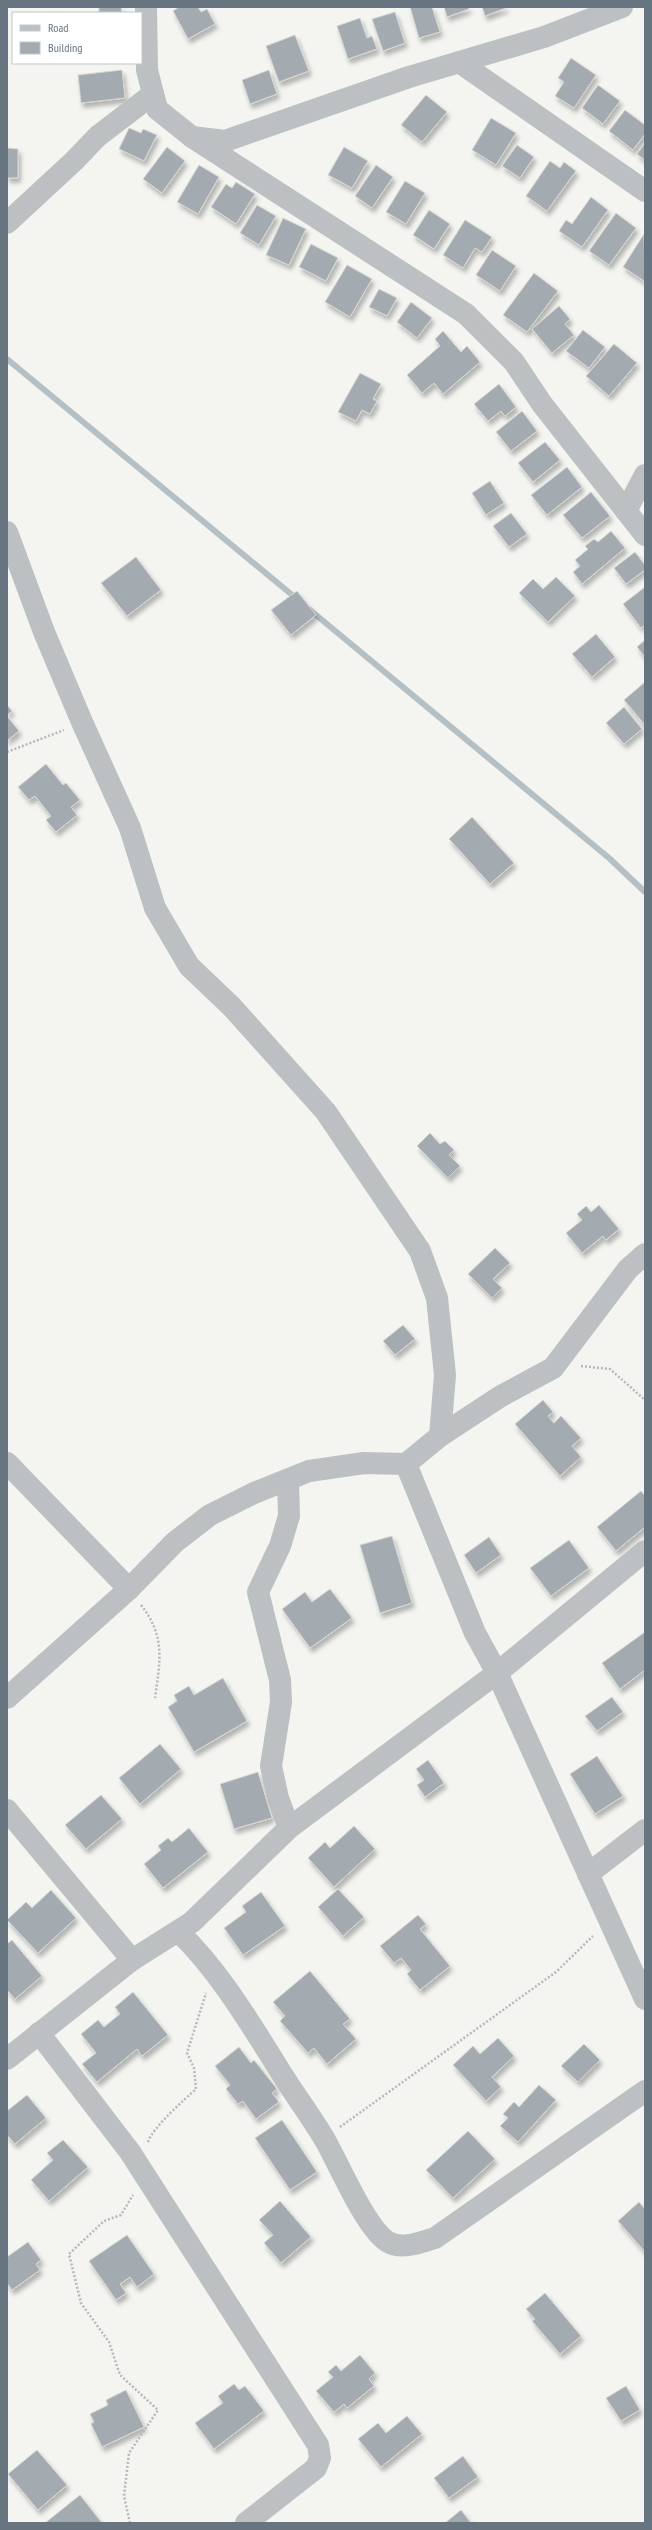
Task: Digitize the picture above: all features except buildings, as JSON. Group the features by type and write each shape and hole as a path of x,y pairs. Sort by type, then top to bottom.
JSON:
{"street":[{"path":"146,7 147,70 157,109 192,137 466,314 514,362 542,404 645,535"},
{"path":"192,137 225,141 409,77 544,37 622,7"},
{"path":"459,62 645,191"},
{"path":"7,223 64,171 98,136 153,94"},
{"path":"626,511 645,474"},
{"path":"7,532 44,632 82,722 130,828 155,908 189,966 232,1007 326,1112 420,1251 437,1298 445,1375 440,1436"},
{"path":"7,1698 129,1589 175,1542 210,1515 254,1493 309,1471 364,1463 406,1464 440,1436 501,1396 553,1368 628,1269 645,1254"},
{"path":"7,1463 129,1589"},
{"path":"406,1464 475,1632 497,1672 645,1999"},
{"path":"288,1480 289,1516 280,1546 258,1592 280,1680 281,1702 271,1766 278,1798 289,1828"},
{"path":"7,2059 39,2032 132,1960 179,1932 259,1859 289,1828 497,1672 645,1551"},
{"path":"7,1810 132,1960"},
{"path":"588,1874 645,1830"},
{"path":"179,1932 196,1949 217,1976 324,2139 373,2228 388,2242 407,2246 435,2238 645,2091"},
{"path":"39,2032 130,2152 318,2445 320,2458 316,2468 246,2523"}],"path":[{"path":"7,752 13,751 82,722"},
{"path":"553,1368 573,1365 610,1369 645,1400"},
{"path":"129,1589 153,1620 158,1640 161,1654 155,1698"},
{"path":"324,2139 556,1972 609,1920"},
{"path":"130,2152 140,2159 151,2134 196,2089 194,2068 187,2053 204,1996 217,1976"},
{"path":"130,2523 124,2496 129,2453 158,2410 120,2375 109,2342 81,2303 69,2254 104,2221 121,2214 128,2200 137,2191"}],"waterway":[{"path":"7,359 297,599"},
{"path":"310,610 609,858 645,892"}]}
